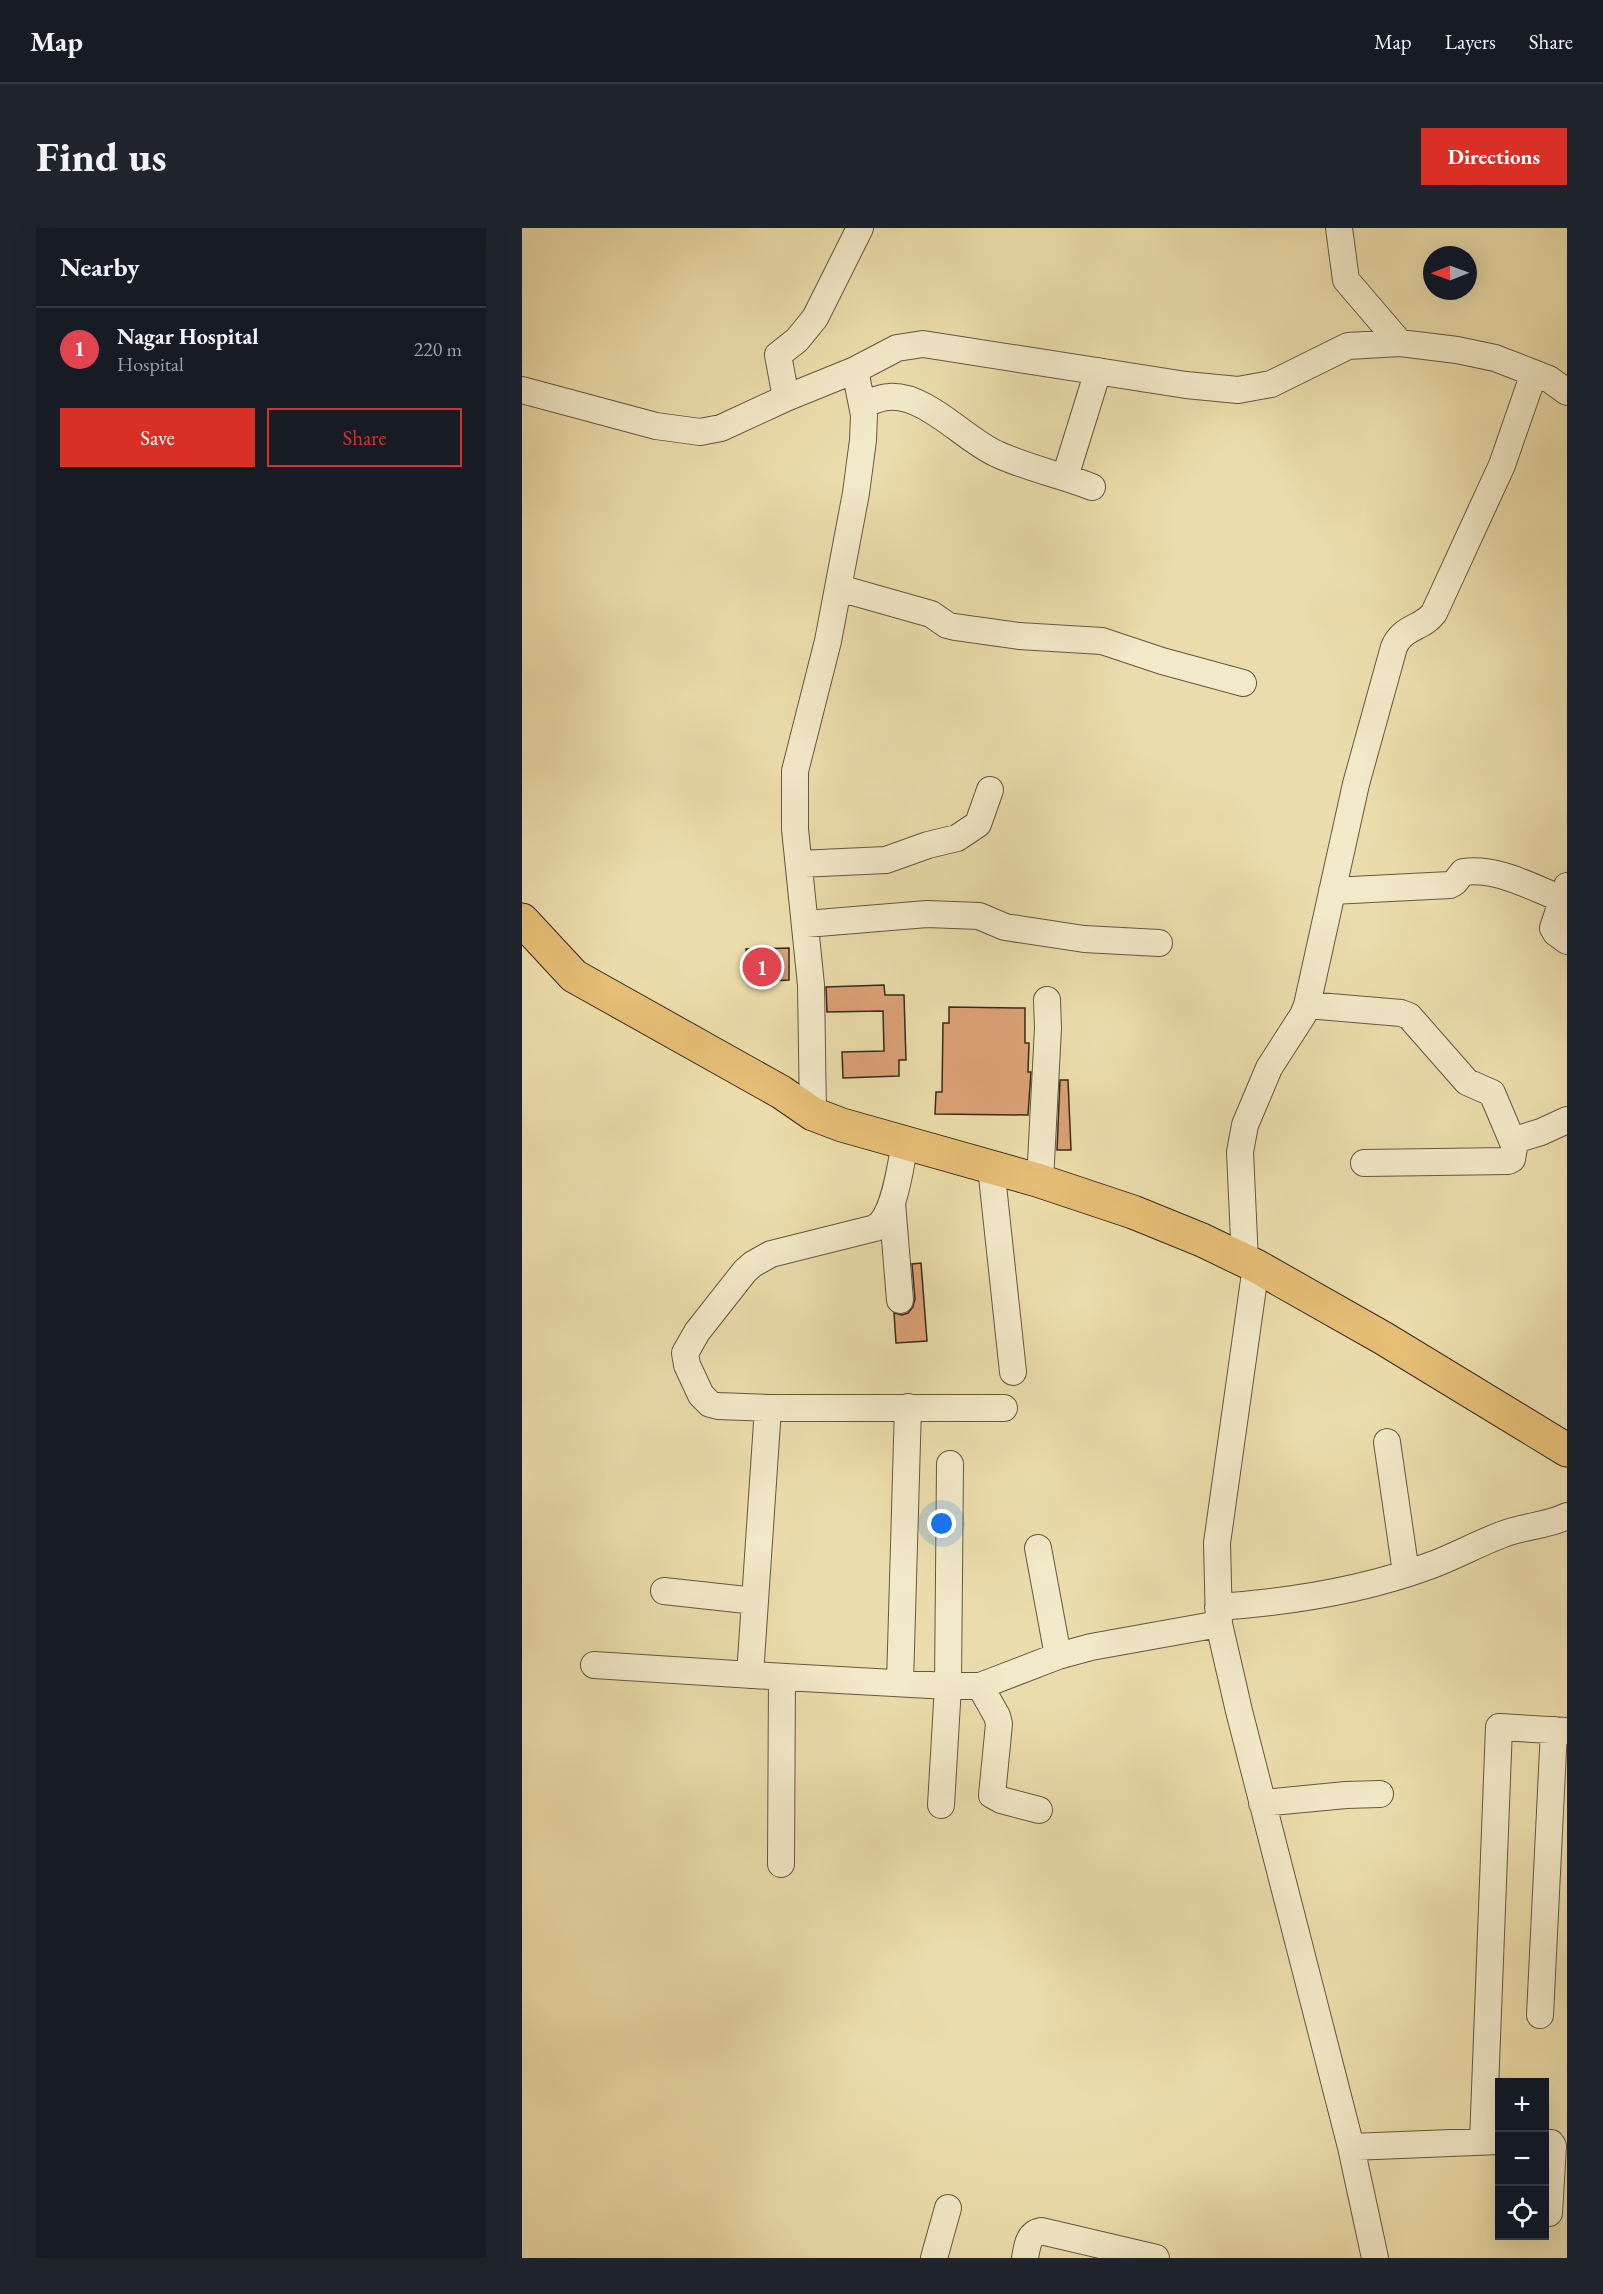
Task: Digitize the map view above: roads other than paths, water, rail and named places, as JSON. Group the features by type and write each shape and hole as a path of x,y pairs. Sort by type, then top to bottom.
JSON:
{"main road":[{"path":"522,920 574,976 781,1092 813,1114 869,1134 1040,1181 1161,1223 1251,1263 1383,1338 1567,1450"}],"street":[{"path":"786,398 778,355 797,340 815,318 860,228"},
{"path":"1339,228 1346,280 1400,343"},
{"path":"522,390 656,426 700,432 721,428 855,370 897,348 923,344 1186,385 1245,390 1292,376 1348,346 1400,343 1457,350 1495,358 1534,373 1566,389"},
{"path":"813,1114 811,985 794,812 795,771 828,641 861,454 863,405 855,370"},
{"path":"1065,477 1098,371"},
{"path":"1375,2258 1351,2147 1262,1803 1218,1616 1217,1543 1251,1263 1240,1152 1245,1125 1269,1068 1303,1015 1356,784 1394,647 1400,635 1425,622 1434,613 1502,465 1534,373"},
{"path":"863,405 889,397 900,397 952,423 996,454 1092,487"},
{"path":"839,588 931,614 947,625 955,627 1019,636 1102,641 1162,661 1243,683"},
{"path":"799,864 886,861 928,845 957,838 978,824 990,790"},
{"path":"1332,891 1450,885 1463,872 1497,874 1564,892 1553,928 1567,941"},
{"path":"806,924 927,914 979,916 1005,927 1084,939 1159,943"},
{"path":"1040,1181 1048,1028 1047,1000"},
{"path":"1306,1005 1401,1013 1409,1016 1467,1082 1492,1093 1514,1145"},
{"path":"1364,1163 1508,1161 1512,1159 1514,1145 1520,1137 1541,1132 1567,1120"},
{"path":"905,1144 892,1203 884,1220 875,1228 771,1254 753,1264 732,1287 686,1349 687,1365 706,1402 718,1406 1004,1408"},
{"path":"991,1167 1013,1372"},
{"path":"892,1203 900,1300"},
{"path":"900,1683 908,1407"},
{"path":"750,1675 768,1408"},
{"path":"1387,1442 1406,1573"},
{"path":"941,1805 948,1686 950,1464"},
{"path":"594,1665 980,1686 1058,1656 1266,1604 1323,1595 1406,1573 1501,1535 1567,1516"},
{"path":"1038,1548 1058,1656"},
{"path":"664,1591 755,1600"},
{"path":"781,1864 782,1677"},
{"path":"980,1686 999,1721 992,1795 1001,1800 1039,1810"},
{"path":"1351,2147 1491,2141 1499,1726 1561,1730 1540,2016"},
{"path":"1262,1803 1380,1794"},
{"path":"1549,2144 1553,2146 1549,2213"},
{"path":"934,2258 948,2208"},
{"path":"1025,2258 1031,2237 1035,2232 1041,2231 1156,2258"}],"place":[{"name":"Nagar Hospital","path":"762,967"}]}
